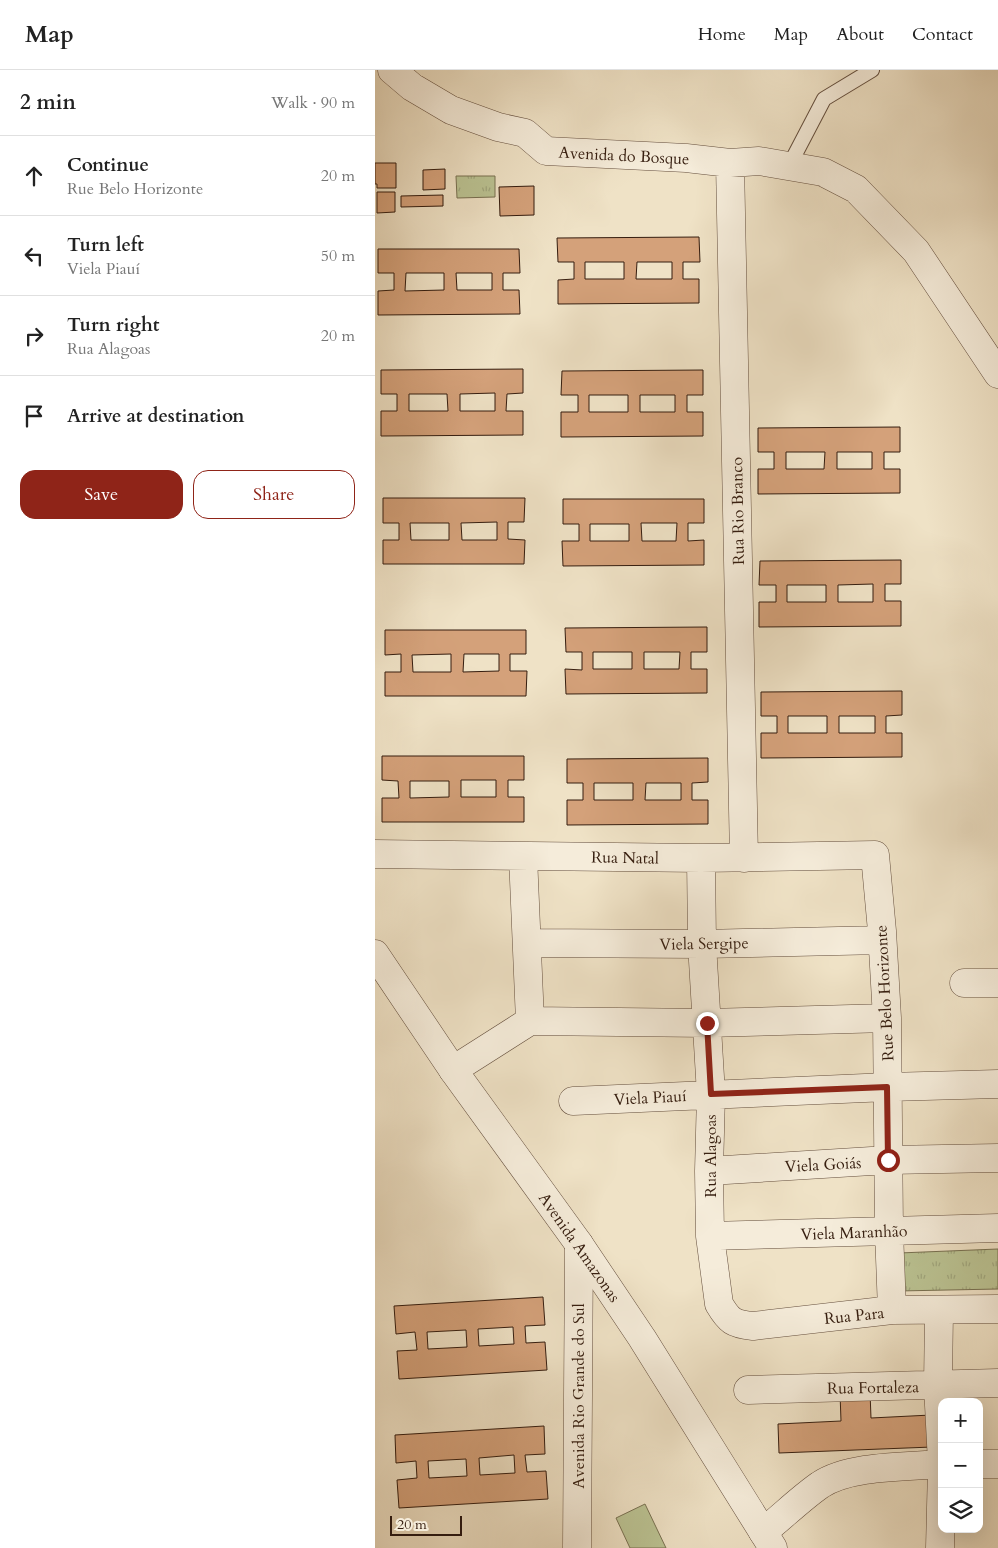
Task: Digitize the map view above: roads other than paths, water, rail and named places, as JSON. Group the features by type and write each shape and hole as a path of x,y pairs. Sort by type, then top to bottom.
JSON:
{"street":[{"name":"Avenida do Bosque","path":"391,70 412,87 451,110 498,127 525,132 546,151 686,158 729,163 759,161 823,172 856,189 916,251 998,374"},
{"name":"Rua Rio Branco","path":"729,163 745,858"},
{"name":"Rua Natal","path":"375,854 701,858 875,855"},
{"name":"Rue Belo Horizonte","path":"875,855 887,1018 889,1231 892,1310"},
{"path":"523,856 530,1021"},
{"name":"Rua Alagoas","path":"701,858 702,944 711,1094 710,1236 719,1304"},
{"name":"Viela Sergipe","path":"527,943 702,944 882,940"},
{"name":"Avenida Amazonas","path":"375,954 453,1070 579,1244 641,1338 768,1540"},
{"path":"964,983 998,983"},
{"path":"453,1070 530,1021 707,1023 887,1018"},
{"name":"Viela Piauí","path":"573,1100 998,1084"},
{"name":"Viela Goiás","path":"709,1170 888,1160 998,1158"},
{"name":"Viela Maranhão","path":"710,1236 998,1228"},
{"name":"Avenida Rio Grande do Sul","path":"577,1548 579,1244"},
{"name":"Rua Para","path":"719,1304 732,1322 753,1326 892,1310 998,1309"},
{"path":"939,1310 938,1386 941,1443"},
{"name":"Rua Fortaleza","path":"748,1390 998,1383"},
{"path":"768,1540 821,1484 866,1470 938,1463"},
{"path":"983,1464 998,1464"},
{"path":"940,1548 942,1488"}],"lane":[{"path":"789,166 825,99 872,70"}]}
